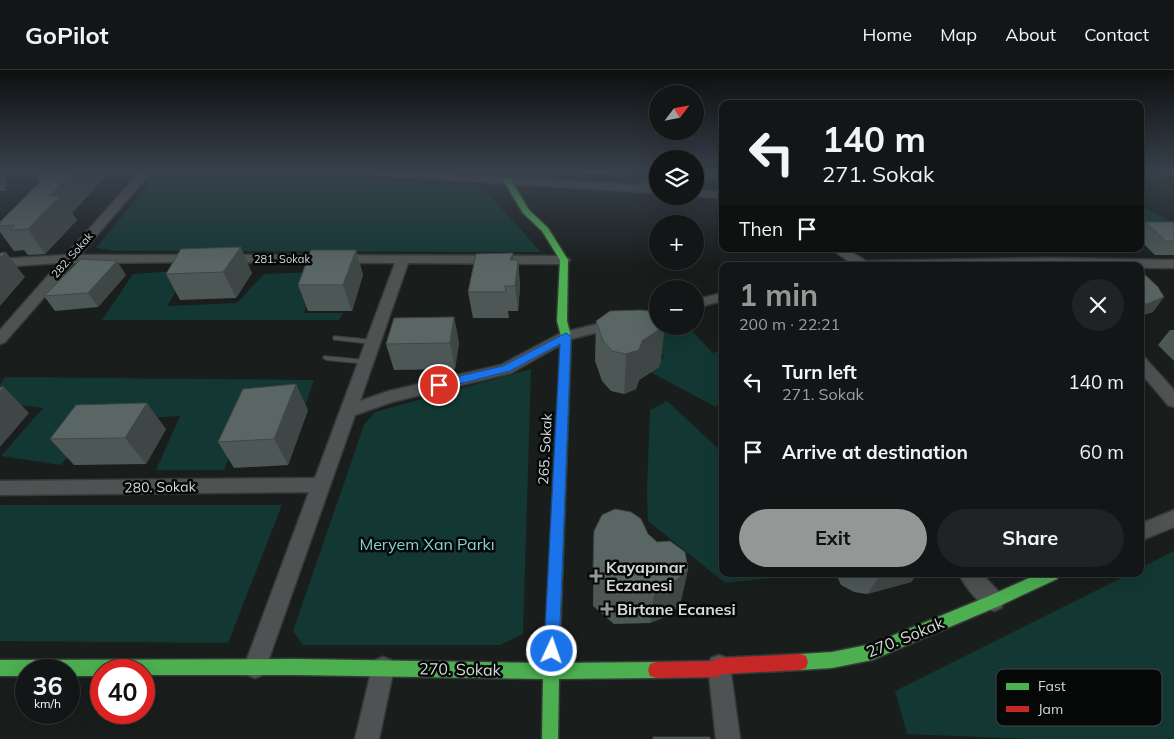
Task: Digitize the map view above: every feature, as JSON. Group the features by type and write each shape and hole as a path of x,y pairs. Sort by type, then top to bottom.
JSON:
{"street":[{"name":"282. Sokak","path":"0,338 118,203"},
{"path":"521,203 526,211 545,230 564,260"},
{"path":"842,252 856,262"},
{"path":"1042,252 1051,262"},
{"name":"281. Sokak","path":"0,263 68,259 564,260"},
{"path":"254,667 403,259"},
{"name":"265. Sokak","path":"550,739 551,671 566,336 562,321 564,260"},
{"path":"1144,264 1174,264"},
{"path":"704,303 719,300"},
{"path":"348,411 389,397 506,369 566,336 649,315"},
{"path":"1144,367 1174,401"},
{"name":"280. Sokak","path":"0,488 321,485"},
{"path":"1144,531 1174,518"},
{"path":"972,577 994,601"},
{"name":"270. Sokak","path":"0,668 254,667 551,671 717,669 719,666 832,660 872,652 994,601 1046,577"},
{"path":"719,666 728,739"},
{"path":"367,739 383,668"}],"lane":[{"path":"336,338 373,342"},
{"path":"326,358 366,362"}],"green space":[{"path":"133,203 497,203 541,252 115,251 96,248"},
{"path":"1144,207 1174,223 1144,230"},
{"path":"189,270 167,306 237,303 264,274 318,272 304,313 343,313 339,320 102,320 133,274"},
{"path":"652,335 696,335 713,353 719,351 719,404 716,407 650,372 664,356 647,344"},
{"name":"Meryem Xan Parkı","path":"531,369 523,634 500,645 303,645 293,631 364,425 375,412"},
{"path":"5,377 314,380 305,406 248,412 224,470 156,470 180,416 96,421 61,465 1,456 43,408 0,403 0,385"},
{"path":"667,401 719,449 719,577 781,577 725,583 648,521 647,492 650,410"},
{"path":"0,505 282,505 228,643 0,641"},
{"path":"1174,551 1174,739 1031,739 907,734 895,691 1123,577 1144,577 1144,566"}],"building":[{"path":"19,203 53,203 28,229 10,230 15,225 0,226 0,222"},
{"path":"1145,222 1174,222 1174,241 1166,241"},
{"path":"241,247 223,272 166,274 181,249"},
{"path":"311,250 356,250 343,285 298,285"},
{"path":"513,253 510,260 518,260 515,286 505,286 506,292 468,292 476,254"},
{"path":"81,259 117,261 88,293 44,296"},
{"path":"1144,274 1158,287 1164,297 1144,304"},
{"path":"610,311 649,311 649,335 651,335 642,341 639,350 626,354 612,351 603,341 596,321"},
{"path":"454,317 450,343 386,344 394,318"},
{"path":"296,384 274,439 218,442 243,389"},
{"path":"147,403 125,438 50,439 76,405"},
{"path":"615,509 631,512 641,519 648,534 657,542 670,541 685,552 688,569 677,580 655,588 616,589 593,570 594,531 602,515"},
{"path":"653,737 710,737 710,739 653,739"}],"traffic: fast":[{"path":"521,203 526,211 545,230 564,260 562,321 566,336 551,671 550,739"},
{"path":"800,662 832,660 872,652 994,601 1046,577"},
{"path":"0,668 297,667 551,671 656,670"}],"traffic: jam":[{"path":"656,670 717,669 719,666 800,662"}],"place":[{"name":"Kayapınar Eczanesi","path":"596,576"},
{"name":"Birtane Ecanesi","path":"607,609"}],"route":[{"path":"439,385 506,369 566,336 552,651"}]}
